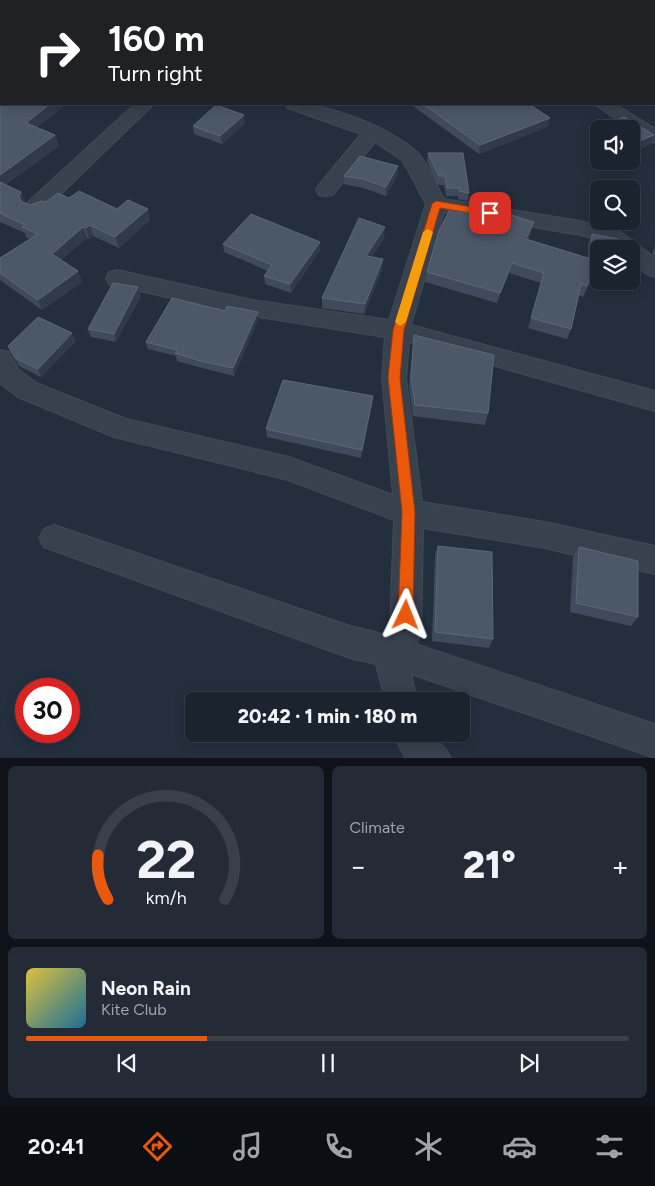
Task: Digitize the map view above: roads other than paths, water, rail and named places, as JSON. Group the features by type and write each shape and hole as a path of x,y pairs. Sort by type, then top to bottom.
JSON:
{"street":[{"path":"35,207 144,105"},
{"path":"297,105 373,132 411,157 436,204 398,330 394,378 408,512 405,633 389,650"},
{"path":"604,105 655,137"},
{"path":"326,190 373,132"},
{"path":"436,204 580,228 611,236 616,240"},
{"path":"640,258 655,269"},
{"path":"117,278 252,308 398,330 655,400"},
{"path":"0,359 9,376 27,390 123,428 289,469 408,512 545,536 655,560"},
{"path":"54,538 350,642 389,650 655,741"},
{"path":"389,650 399,692"},
{"path":"415,742 421,751 434,758"}]}
